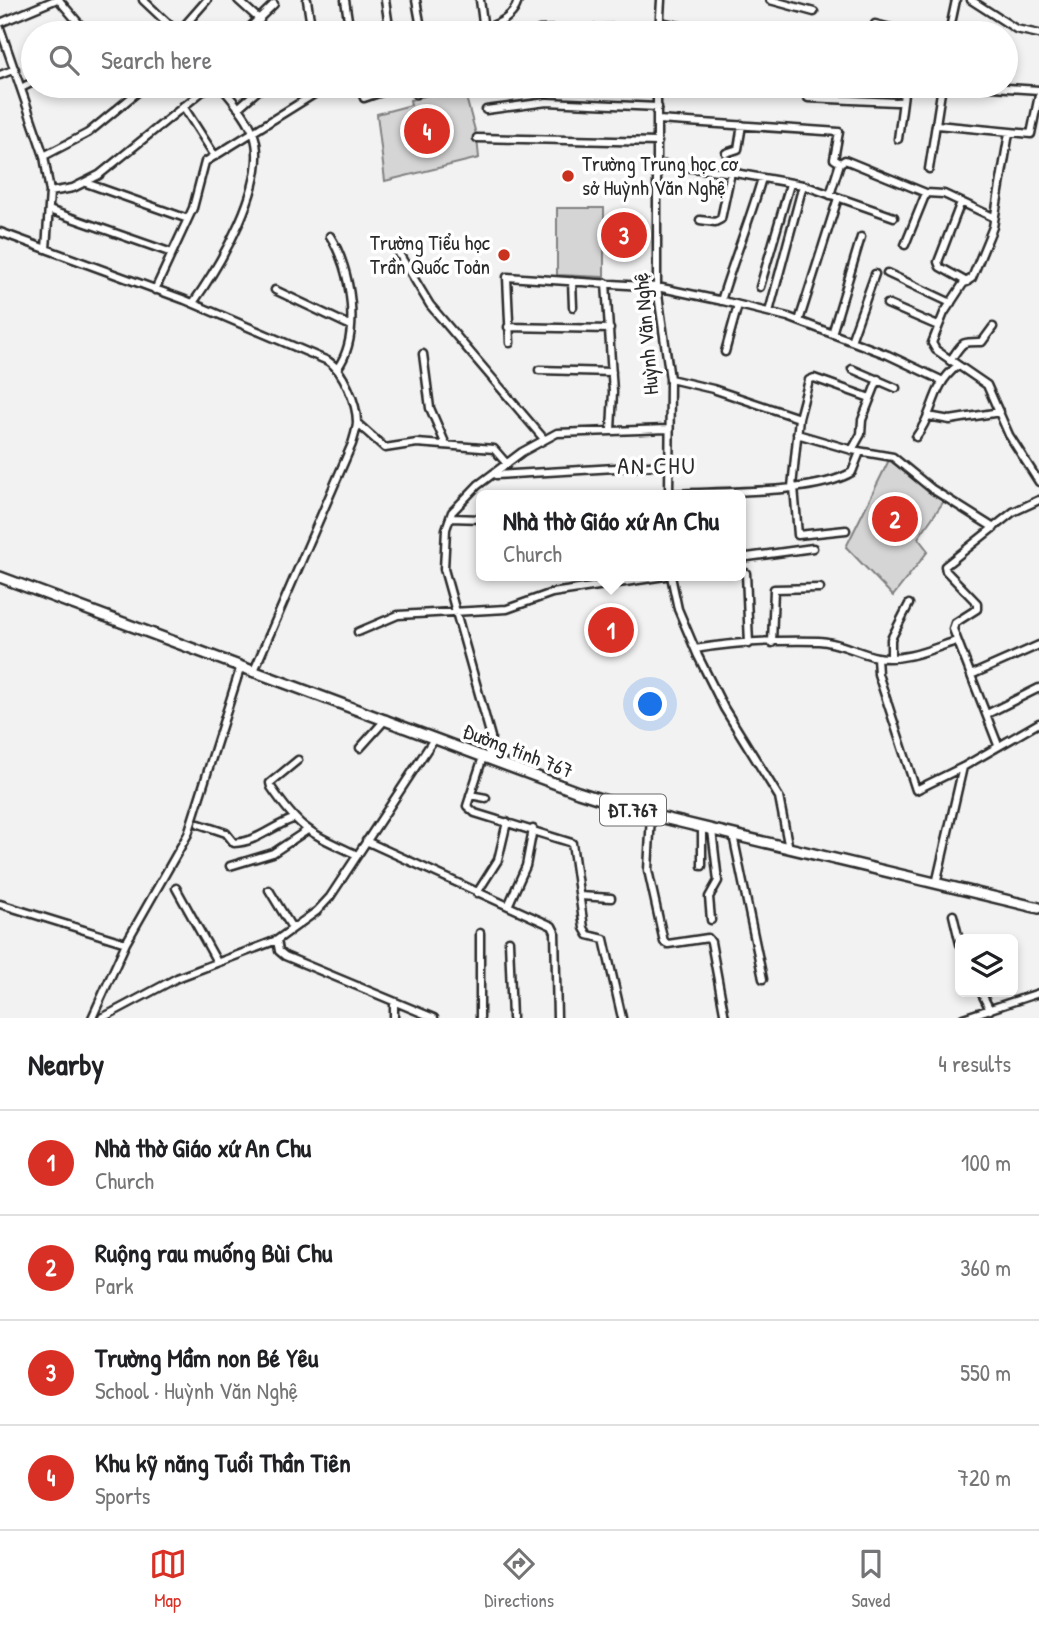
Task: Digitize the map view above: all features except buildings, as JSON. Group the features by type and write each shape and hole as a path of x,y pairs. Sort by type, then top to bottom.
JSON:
{"main road":[{"name":"Đường tỉnh 767","path":"0,577 240,669 651,815 1039,908"}],"street":[{"path":"21,82 0,26 57,0 76,21"},
{"path":"143,0 165,21"},
{"path":"189,21 207,0"},
{"path":"237,0 260,19"},
{"path":"307,0 310,21"},
{"path":"345,0 348,21"},
{"path":"385,0 388,21"},
{"path":"416,0 420,21"},
{"path":"480,0 483,21"},
{"path":"499,21 514,12 518,0"},
{"path":"659,21 661,0"},
{"path":"769,0 814,12"},
{"path":"952,21 956,0"},
{"path":"971,0 1004,21"},
{"path":"258,21 274,4"},
{"path":"1018,29 1039,34"},
{"path":"0,75 15,69"},
{"path":"937,125 1031,134 1037,120 1039,92 1018,90"},
{"path":"26,98 44,156 50,192 46,249"},
{"path":"44,156 88,133 131,98"},
{"path":"50,192 86,183 193,98"},
{"path":"193,303 215,269 249,195 257,159 253,132 231,98"},
{"path":"238,108 249,98"},
{"path":"155,290 188,219 200,185 202,166 306,98"},
{"name":"Huỳnh Văn Nghệ","path":"658,98 657,287 670,379 667,429 669,490"},
{"path":"808,98 902,102"},
{"path":"898,139 903,98"},
{"path":"929,169 940,98"},
{"path":"486,110 547,103 658,107"},
{"path":"183,106 215,156"},
{"path":"658,120 839,132 834,159 841,163"},
{"path":"726,153 738,149 742,125"},
{"path":"1009,132 993,217 994,224 978,266 938,326 933,346 950,361 987,385 1009,435 1039,482"},
{"path":"477,138 658,142"},
{"path":"841,163 849,160 926,193 944,194 993,217"},
{"path":"799,321 841,163"},
{"path":"658,164 803,186 894,217"},
{"path":"700,220 715,222 721,219 731,173"},
{"path":"721,301 738,243 749,225 762,178"},
{"path":"86,183 188,219"},
{"path":"761,287 790,184"},
{"path":"769,312 803,186"},
{"path":"905,245 926,193"},
{"path":"961,202 938,262 940,267 967,282"},
{"path":"49,210 172,253"},
{"path":"0,232 193,303 328,361 337,369 354,407 357,423 352,444 253,673"},
{"path":"330,236 342,257 349,280 347,353 337,369"},
{"path":"832,334 861,237"},
{"path":"398,252 430,305 544,439"},
{"path":"887,273 951,303"},
{"path":"851,341 875,274"},
{"path":"510,343 507,276 657,287 799,321 941,380"},
{"path":"572,281 573,307"},
{"path":"607,283 612,372 611,430"},
{"path":"275,290 349,325"},
{"path":"725,352 737,304"},
{"path":"887,304 938,326"},
{"path":"508,327 610,329"},
{"path":"950,361 963,342 970,340 981,343 993,327"},
{"path":"423,355 430,408 446,446"},
{"path":"916,437 928,416 941,380 957,366"},
{"path":"852,369 896,388"},
{"path":"539,370 612,372"},
{"path":"846,530 798,535 793,487 799,418 811,378 870,398"},
{"path":"670,379 712,389 799,418"},
{"path":"740,490 793,487 846,476 852,472 862,420 878,379"},
{"path":"928,416 950,420 1000,412"},
{"path":"357,423 385,448 417,443 494,449 507,464"},
{"path":"622,1018 604,939 586,932 572,843 469,809 467,803 486,758 491,737 454,612 444,559 450,518 470,492 544,439 561,432 667,429"},
{"path":"797,434 856,451 893,457 932,489 994,528"},
{"path":"494,475 667,464"},
{"path":"998,745 956,640 953,626 978,606 946,571 945,566 1018,509 1039,499"},
{"path":"450,518 476,519"},
{"path":"746,557 813,548"},
{"path":"746,573 749,644"},
{"path":"358,632 398,615 507,609 552,593 634,581"},
{"path":"670,581 695,649 724,708 779,797 789,849"},
{"path":"772,643 774,589 820,588"},
{"path":"891,657 891,639 909,604"},
{"path":"695,649 821,641 877,657 891,657 924,652 956,640"},
{"path":"971,674 1039,645"},
{"path":"877,657 878,674 915,789 963,768 1039,723"},
{"path":"92,1018 126,943 188,834 240,669"},
{"path":"987,714 1039,688"},
{"path":"360,748 386,719"},
{"path":"103,1018 177,978 277,940 317,911 330,897 434,738"},
{"path":"298,760 270,785 293,819 306,831 357,855"},
{"path":"936,884 963,768"},
{"path":"470,795 486,798"},
{"path":"651,815 648,870 664,942 668,944 703,938 711,942 725,1018"},
{"path":"198,824 226,833 234,843 239,843 258,838 293,819"},
{"path":"477,893 498,860 507,822"},
{"path":"508,906 526,866 533,829"},
{"path":"702,866 707,829"},
{"path":"707,829 718,881 709,897 710,920"},
{"path":"230,866 273,853 306,831"},
{"path":"733,835 763,979"},
{"path":"366,841 545,922 555,932 557,1018"},
{"path":"176,888 217,962"},
{"path":"269,890 292,928"},
{"path":"580,897 611,898"},
{"path":"0,904 126,943"},
{"path":"953,915 958,934"},
{"path":"480,933 480,1018"},
{"path":"277,940 279,951 285,956 434,1018"},
{"path":"509,941 512,1018"},
{"path":"963,1018 987,1013 1039,993"},
{"path":"394,1002 394,1018"}],"shaded area":[{"path":"466,98 477,138 479,158 385,181 377,114 411,105 410,100"},
{"path":"557,208 604,208 604,277 557,275"},
{"path":"889,460 944,501 918,538 928,551 893,596 846,547"}],"place":[{"name":"Khu kỹ năng Tuổi Thần Tiên","path":"427,131"},
{"name":"Trường Trung học cơ sở Huỳnh Văn Nghệ","path":"568,176"},
{"name":"Trường Mầm non Bé Yêu","path":"624,235"},
{"name":"Trường Tiểu học Trần Quốc Toản","path":"504,255"},
{"name":"Ruộng rau muống Bùi Chu","path":"895,519"},
{"name":"Nhà thờ Giáo xứ An Chu","path":"611,630"}],"district":[{"name":"AN CHU","path":"657,466"}]}
